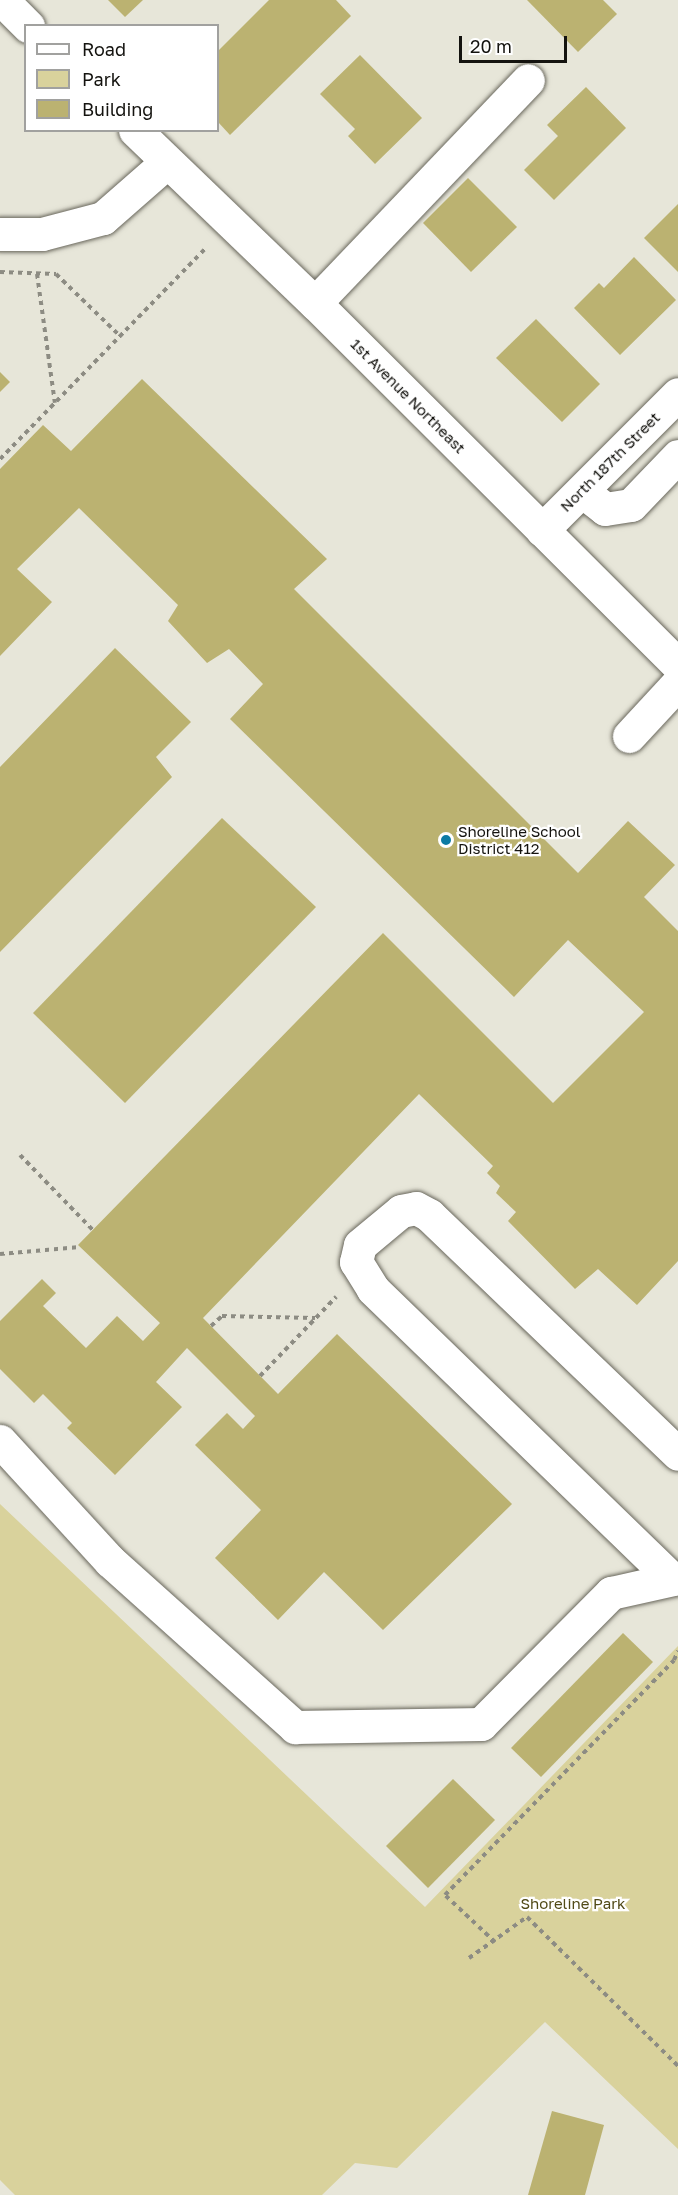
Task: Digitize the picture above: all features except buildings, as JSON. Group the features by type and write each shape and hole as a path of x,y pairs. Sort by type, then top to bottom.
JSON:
{"street":[{"path":"2,0 26,24"},
{"path":"315,303 528,80"},
{"name":"1st Avenue Northeast","path":"137,132 315,303 678,665"},
{"path":"0,234 42,234 103,218 167,162"},
{"name":"North 187th Street","path":"542,530 678,394"},
{"path":"582,490 604,509 631,504 678,456"},
{"path":"629,736 678,683"},
{"path":"675,1579 372,1289 356,1262 360,1245 401,1211 416,1208 429,1215 678,1454"},
{"path":"0,1442 110,1561 295,1726 481,1724 611,1593 675,1579"}],"path":[{"path":"0,459 207,247"},
{"path":"0,272 56,274 120,336"},
{"path":"36,274 55,403"},
{"path":"20,1155 93,1230"},
{"path":"0,1254 80,1247"},
{"path":"260,1376 361,1270"},
{"path":"211,1326 222,1316 316,1318"},
{"path":"495,1942 445,1895 674,1660 678,1651"},
{"path":"470,1958 527,1917 678,2066"}],"green space":[{"name":"Shoreline Park","path":"0,1504 425,1907 678,1646 678,2149 545,2022 397,2168 355,2163 322,2195 15,2195 0,2180"}],"place":[{"name":"Shoreline School District 412","path":"446,840"}]}
